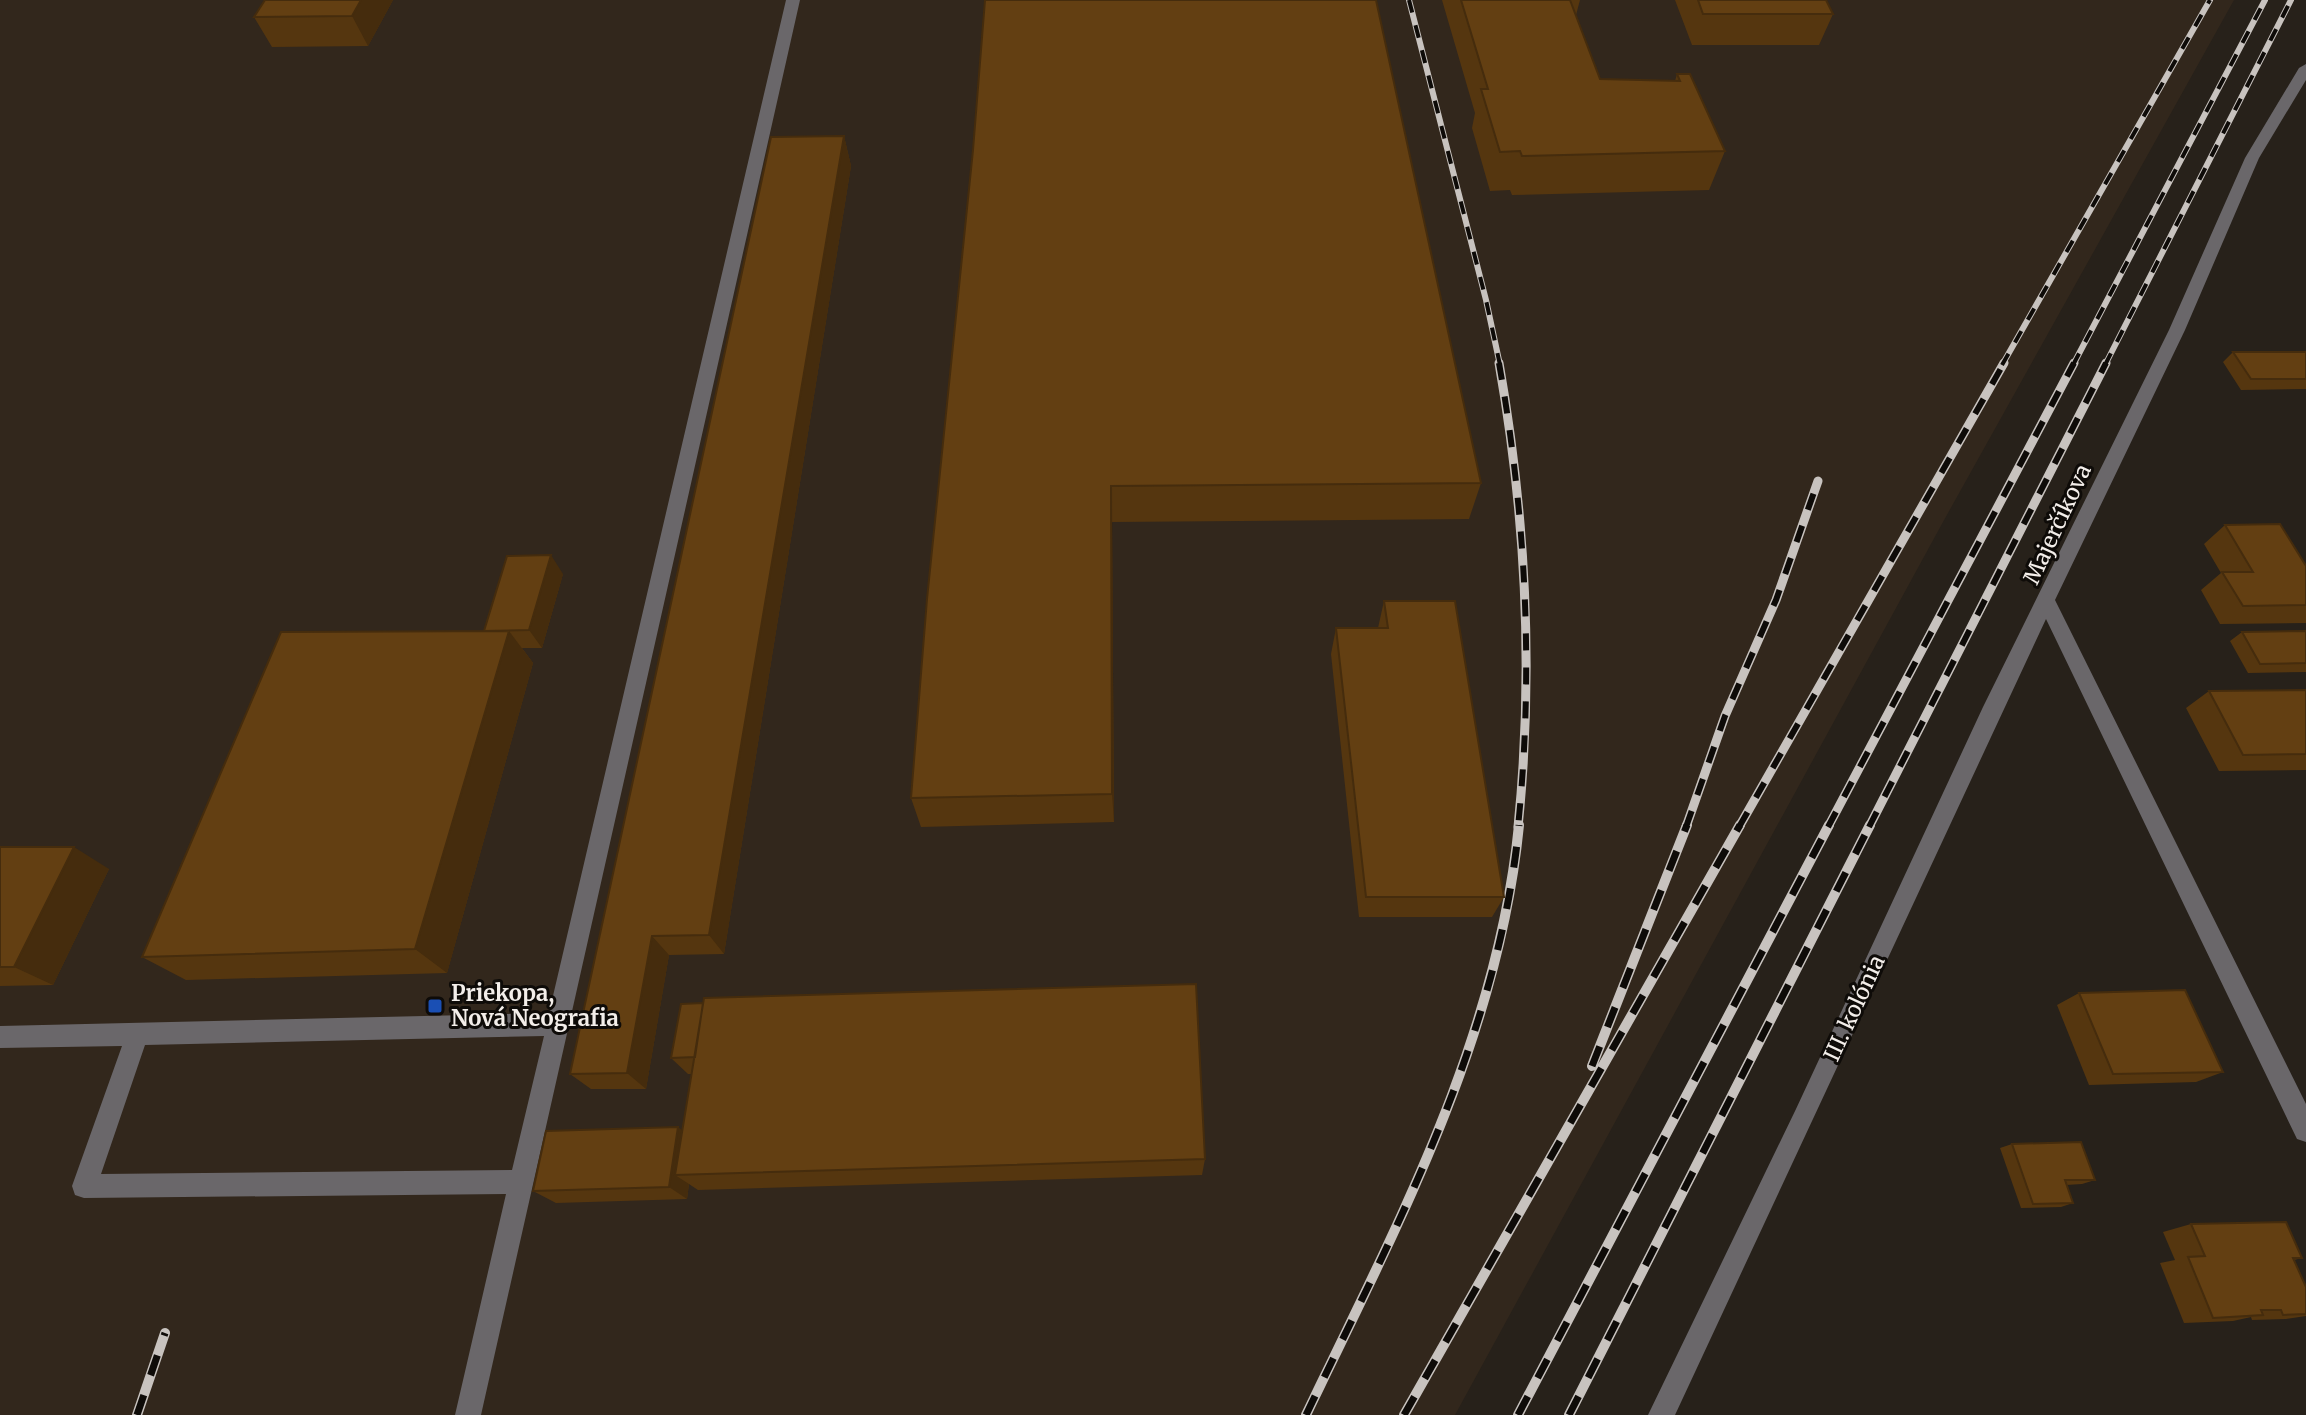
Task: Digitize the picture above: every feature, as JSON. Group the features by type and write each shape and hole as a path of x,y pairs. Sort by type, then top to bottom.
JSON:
{"street":[{"path":"468,1415 793,0"},
{"name":"Majerčíkova","path":"2306,68 2252,158 2177,330 2046,600 2306,1130"},
{"name":"III. kolónia","path":"1661,1415 2046,600"},
{"path":"0,1037 558,1024"},
{"path":"138,1033 84,1186 522,1182"}],"shaded area":[{"path":"0,0 2234,0 1943,522 1455,1415 0,1415"}],"building":[{"path":"265,0 361,0 352,16 254,17"},
{"path":"985,0 1376,0 1481,483 1111,486 1112,794 911,798 927,599 973,150"},
{"path":"1461,0 1570,0 1600,79 1680,81 1677,74 1690,74 1725,151 1522,156 1520,151 1500,152 1481,89 1488,89"},
{"path":"1698,0 1826,0 1833,14 1703,14"},
{"path":"844,136 709,935 652,936 627,1073 570,1074 771,137"},
{"path":"2233,352 2306,352 2306,379 2251,379"},
{"path":"2280,524 2306,566 2306,605 2243,606 2222,572 2253,572 2225,525"},
{"path":"551,555 529,630 484,631 507,556"},
{"path":"1384,601 1455,601 1504,897 1366,897 1336,628 1388,628"},
{"path":"509,631 415,949 142,957 281,632"},
{"path":"2306,631 2306,663 2260,664 2242,632"},
{"path":"2306,690 2306,754 2243,755 2209,691"},
{"path":"0,847 74,847 14,967 0,967"},
{"path":"1196,984 1205,1159 675,1175 704,998"},
{"path":"2185,990 2223,1072 2113,1074 2079,993"},
{"path":"703,1003 695,1057 671,1058 681,1004"},
{"path":"678,1127 669,1187 533,1191 546,1131"},
{"path":"2081,1142 2095,1180 2065,1180 2073,1203 2033,1204 2012,1144"},
{"path":"2286,1222 2302,1258 2293,1258 2306,1287 2306,1314 2283,1315 2281,1310 2261,1310 2263,1315 2213,1318 2188,1257 2205,1256 2191,1224"}],"railway":[{"path":"1409,0 1500,365"},
{"path":"2002,365 2210,0"},
{"path":"2073,365 2265,0"},
{"path":"2105,365 2291,0"},
{"path":"1499,363 1516,479 1525,594 1526,710 1518,827"},
{"path":"1739,827 2004,363"},
{"path":"1828,827 2074,363"},
{"path":"1869,827 2106,363"},
{"path":"1686,827 1725,716 1776,600 1818,481"},
{"path":"1306,1415 1408,1201 1466,1056 1490,981 1508,904 1519,825"},
{"path":"1592,1066 1687,825"},
{"path":"1404,1415 1740,825"},
{"path":"1518,1415 1829,825"},
{"path":"1569,1415 1870,825"},
{"path":"137,1415 165,1333"}],"place":[{"name":"Priekopa, Nová Neografia","path":"435,1006"}]}
